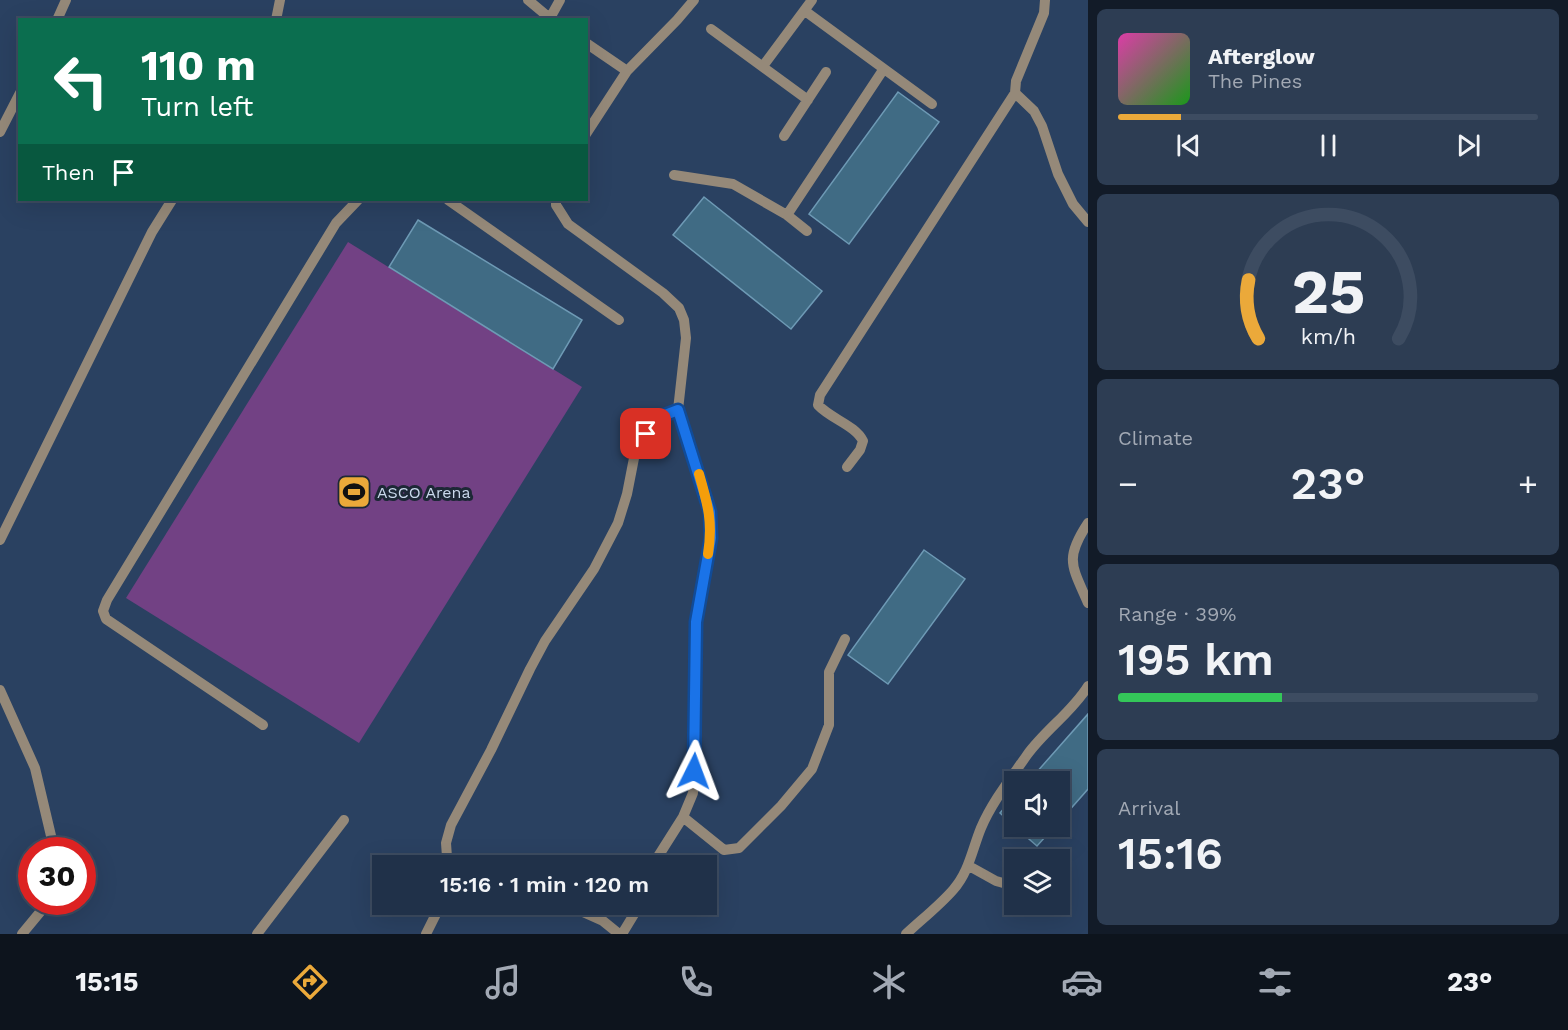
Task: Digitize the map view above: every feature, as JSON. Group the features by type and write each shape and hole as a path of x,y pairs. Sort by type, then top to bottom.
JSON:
{"street":[{"path":"58,18 66,0"},
{"path":"276,18 280,0"},
{"path":"528,0 550,18"},
{"path":"551,18 560,0"},
{"path":"588,131 627,71 694,0"},
{"path":"764,66 812,0"},
{"path":"847,467 860,450 863,441 860,435 823,411 818,405 820,395 1015,93 1016,81 1044,13 1045,0"},
{"path":"805,11 932,104"},
{"path":"711,29 808,100"},
{"path":"588,45 627,71"},
{"path":"787,215 884,70"},
{"path":"784,136 826,72"},
{"path":"1015,93 1034,111 1042,126 1058,174 1073,204 1088,222"},
{"path":"0,132 18,97"},
{"path":"674,175 734,184 787,215 807,231"},
{"path":"0,540 152,232 171,201"},
{"path":"263,725 106,619 104,611 107,600 336,223 357,201"},
{"path":"449,201 620,320"},
{"path":"556,201 556,205 568,224 663,293 679,308 687,338 678,410 710,512 711,538 696,622 696,748 693,794 683,817 659,855"},
{"path":"447,855 446,843 461,804 491,750 545,641 594,569 618,522 627,494 636,448 665,415 678,410"},
{"path":"1088,523 1077,539 1071,555 1072,567 1088,603"},
{"path":"683,817 724,850 739,848 781,806 812,769 829,725 829,672 845,639"},
{"path":"906,934 953,890 969,866 981,827 996,800 1029,752 1078,700 1088,686"},
{"path":"0,690 34,768 51,837"},
{"path":"257,934 344,820"},
{"path":"969,866 1004,883"},
{"path":"22,934 38,915"},
{"path":"426,934 436,915"},
{"path":"590,915 603,921 620,934 633,915"}],"shaded area":[{"name":"ASCO Arena","path":"348,242 582,387 359,743 126,598"}],"building":[{"path":"898,92 939,122 849,244 809,214"},
{"path":"704,197 822,291 791,329 673,235"},
{"path":"418,220 582,320 553,369 389,267"},
{"path":"924,550 965,579 888,684 848,655"},
{"path":"1088,714 1088,789 1070,809 1070,771 1038,771"},
{"path":"1027,837 1045,837 1037,846"}],"slow traffic":[{"path":"699,474 710,512 711,538 708,554"}],"place":[{"name":"ASCO Arena","path":"354,492"}],"route":[{"path":"646,434 665,415 678,410 710,512 711,538 696,622 694,771"}]}
